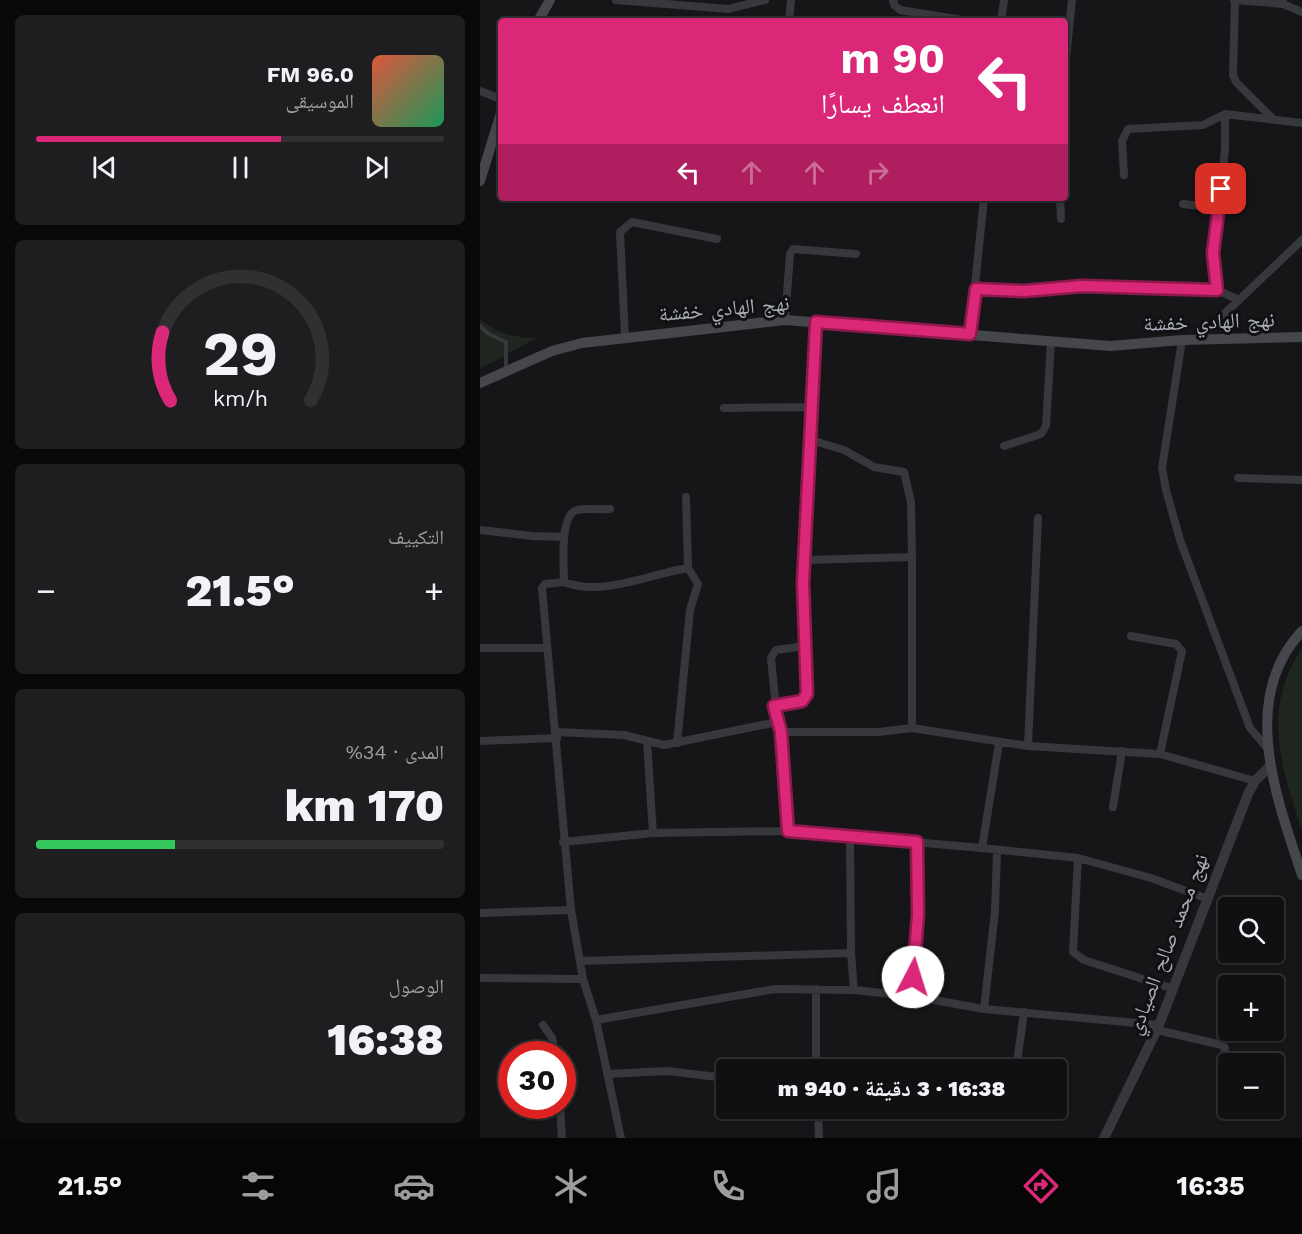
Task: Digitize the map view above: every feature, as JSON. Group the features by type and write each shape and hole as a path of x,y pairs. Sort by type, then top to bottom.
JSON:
{"main road":[{"path":"540,18 550,0"},
{"path":"480,180 498,123"},
{"name":"نهج الهادي خفشة","path":"480,383 562,348 625,337 785,320 1110,346 1198,339 1302,337"},
{"path":"1302,631 1287,652 1274,679 1268,749 1269,767 1302,875"}],"street":[{"path":"616,0 728,9 765,0"},
{"path":"789,18 791,0"},
{"path":"893,0 897,9 915,18"},
{"path":"1001,18 1004,0"},
{"path":"1068,42 1073,0"},
{"path":"1274,120 1236,82 1233,75 1234,0 1283,2 1302,12"},
{"path":"480,91 498,98"},
{"path":"1217,290 1213,253 1225,150 1225,114"},
{"path":"1124,175 1122,141 1128,129 1203,125 1225,114 1302,123"},
{"path":"970,334 984,201"},
{"path":"1060,201 1060,219"},
{"path":"1183,204 1219,208"},
{"path":"625,337 620,232 623,227 632,222 717,239"},
{"path":"1198,339 1237,299 1302,240"},
{"path":"785,320 790,254 793,249 856,254"},
{"path":"976,289 1024,291 1082,286 1217,290 1237,299"},
{"path":"774,706 806,699 806,646 803,613 816,322"},
{"path":"1182,340 1162,468 1166,490 1180,540 1250,728 1268,749"},
{"path":"1004,446 1041,434 1047,426 1051,342"},
{"path":"724,408 811,407"},
{"path":"811,440 844,450 874,467 904,472 911,502 912,728"},
{"path":"1238,478 1302,480"},
{"path":"677,743 690,610 698,584 688,568 686,497"},
{"path":"564,582 564,537 567,518 576,510 610,509"},
{"path":"1028,746 1038,518"},
{"path":"480,530 564,537"},
{"path":"806,560 912,557"},
{"path":"621,1138 596,1020 583,979 572,910 563,842 557,735 546,648 542,588 545,584 564,582 584,588 602,586 688,568"},
{"path":"1131,636 1176,644 1182,651 1160,754"},
{"path":"788,831 781,732 774,706 773,653 776,650 806,646"},
{"path":"480,648 546,648"},
{"path":"480,741 557,735 624,735 647,742 677,743 777,722"},
{"path":"781,732 879,732 912,728 1028,746 1160,754 1255,781"},
{"path":"647,742 653,833"},
{"path":"982,848 999,742"},
{"path":"1113,807 1122,751"},
{"name":"نهج محمد صالح الصيادي","path":"1104,1138 1158,1028 1255,781 1269,767"},
{"path":"563,842 653,833 788,831 917,842 1078,858 1150,878 1208,899"},
{"path":"850,837 851,953 854,990"},
{"path":"911,996 918,915 917,842"},
{"path":"984,1009 995,911 997,850"},
{"path":"1078,858 1073,952 1084,960 1174,989"},
{"path":"480,913 572,910"},
{"path":"580,961 851,953"},
{"path":"480,978 583,979"},
{"path":"596,1020 761,990 854,990 911,996 984,1009 1158,1028 1222,1045 1225,1048 1224,1053"},
{"path":"816,990 816,1059"},
{"path":"1018,1059 1024,1012"},
{"path":"543,1025 553,1041"},
{"path":"607,1074 667,1071 716,1077"},
{"path":"561,1119 562,1138"},
{"path":"818,1119 819,1138"}],"lane":[{"path":"480,326 506,342 506,371"}],"shaded area":[{"path":"480,319 507,334 537,338 480,369"},
{"path":"1302,648 1302,831 1282,761 1278,716 1289,671"}],"route":[{"path":"913,977 918,915 917,842 788,831 781,732 774,706 802,701 806,699 807,694 803,583 806,560 816,322 970,334 976,289 1024,291 1082,286 1217,290 1213,253 1221,189"}]}
